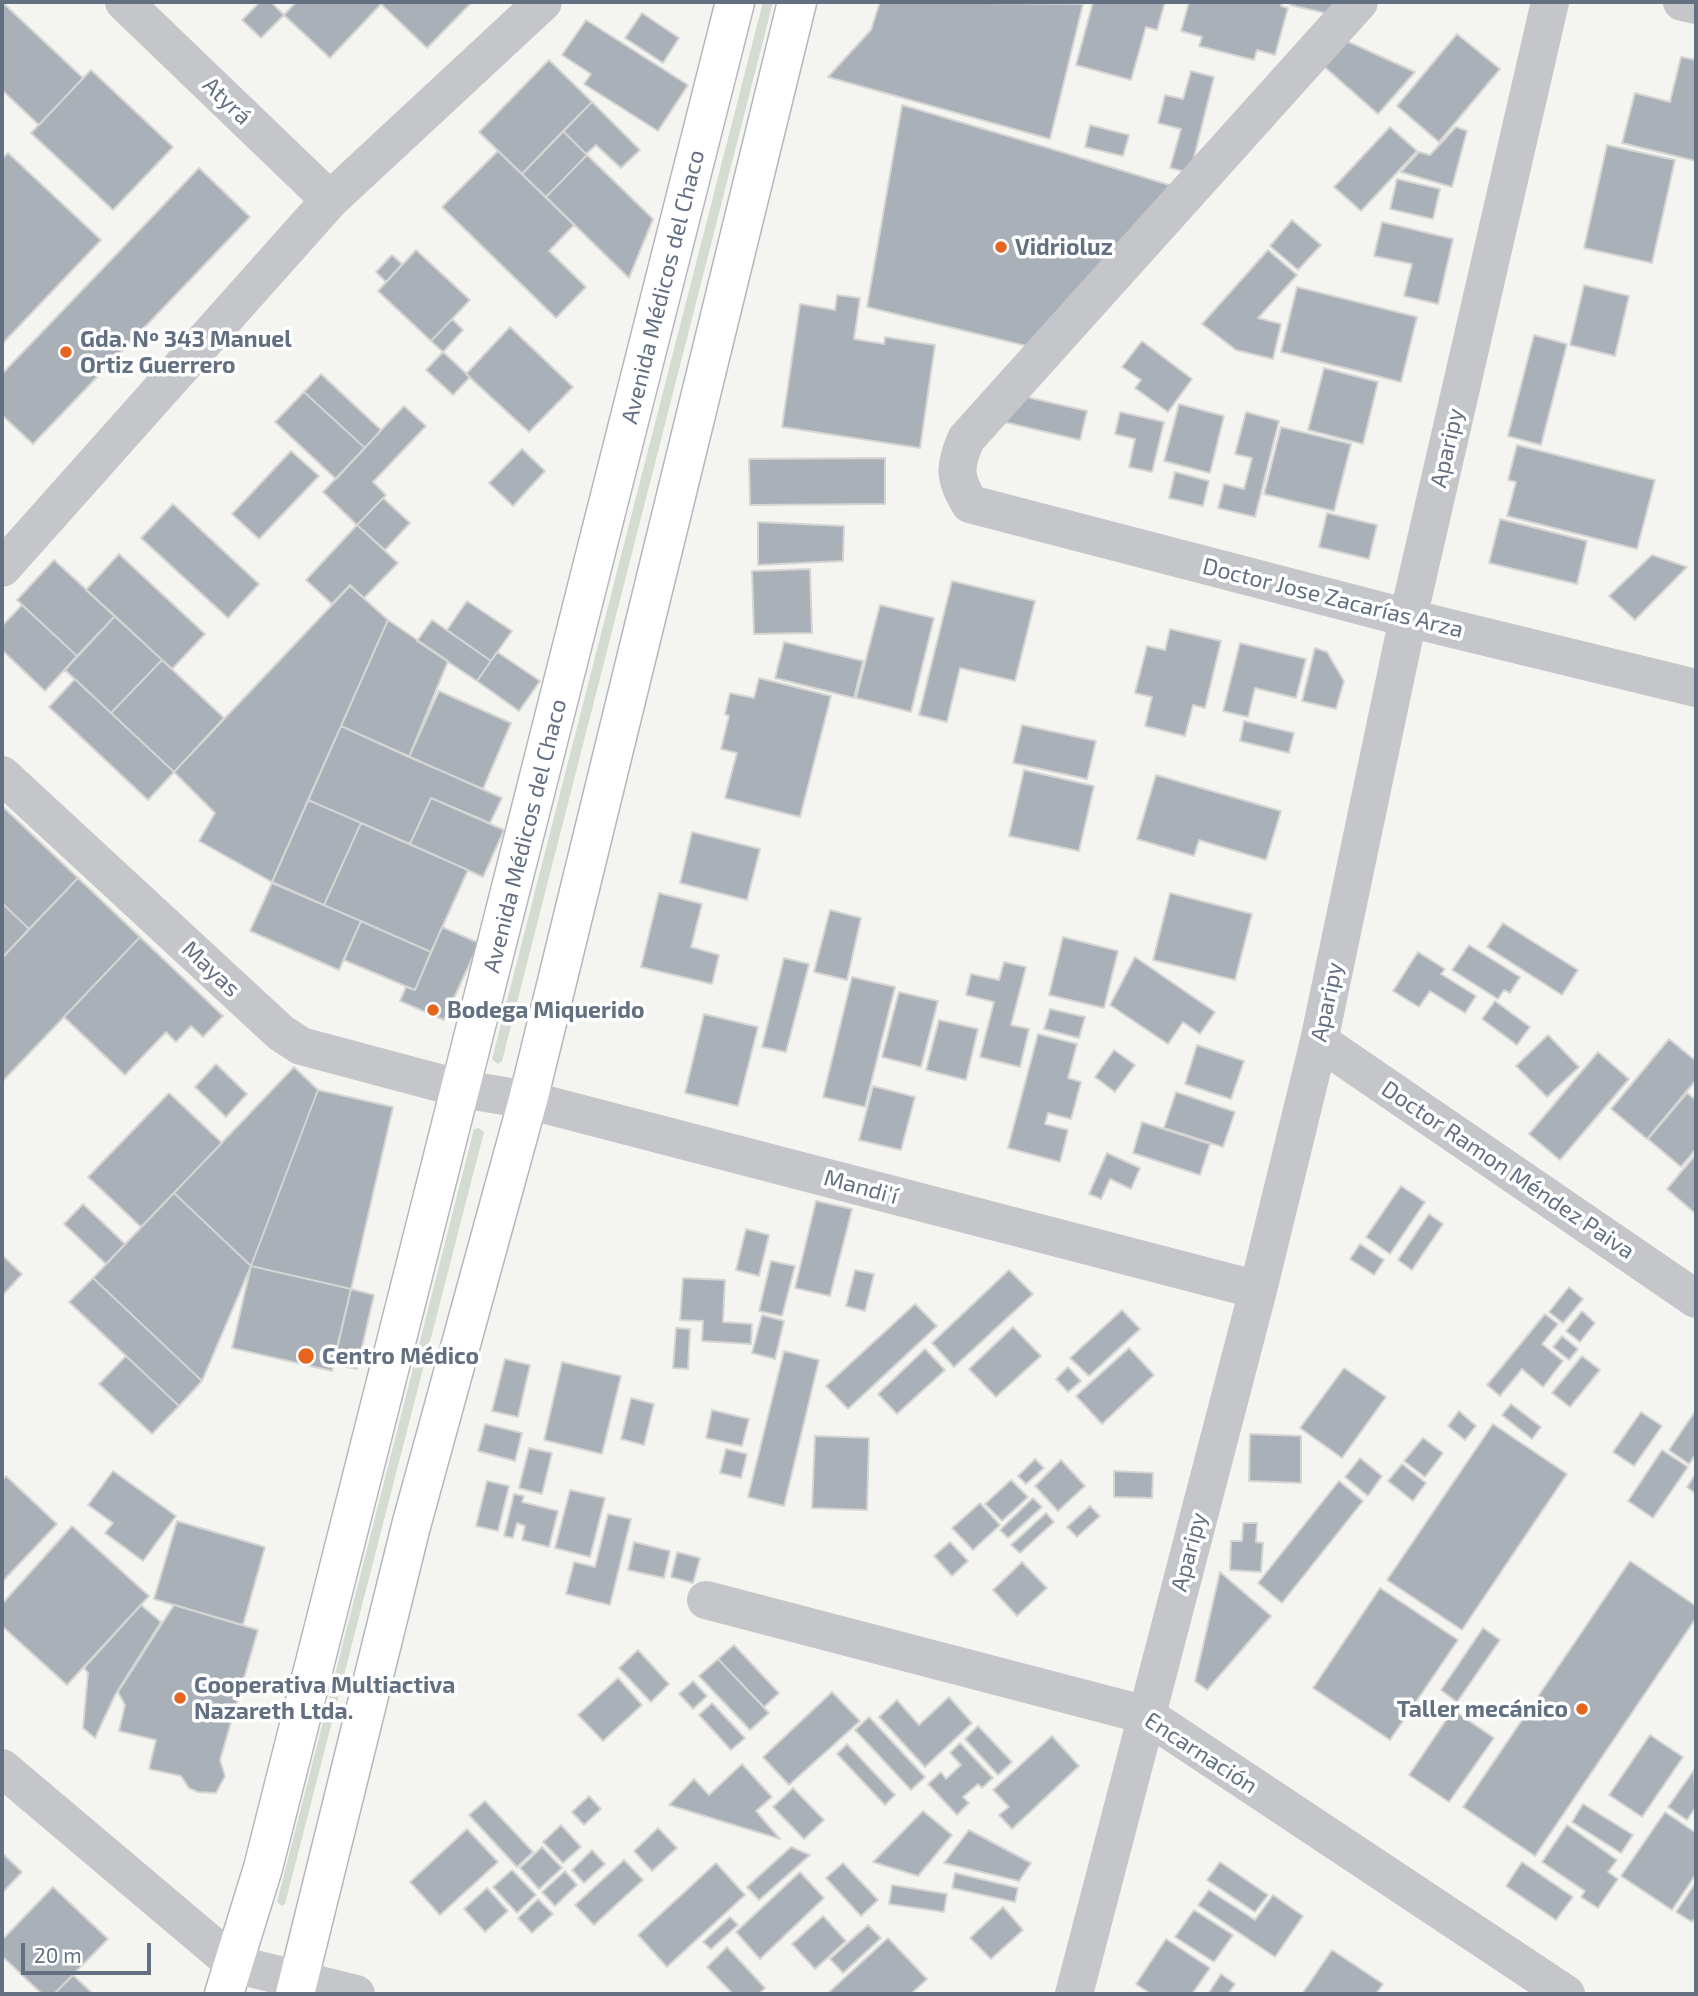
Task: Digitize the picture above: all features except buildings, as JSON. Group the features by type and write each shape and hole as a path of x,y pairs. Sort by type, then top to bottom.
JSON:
{"main road":[{"name":"Avenida Médicos del Chaco","path":"229,1979 263,1868 735,2"},
{"path":"297,1987 411,1525 528,1100 797,2"}],"street":[{"name":"Atyrá","path":"124,2 330,200"},
{"path":"2,568 330,200 544,2"},
{"name":"Doctor Jose Zacarías Arza","path":"1359,2 966,439 957,460 958,485 970,504 1408,618 1696,688"},
{"name":"Aparipy","path":"1074,1994 1258,1290 1319,1041 1408,618 1549,2"},
{"path":"1682,2 1696,5"},
{"name":"Mayas","path":"2,775 281,1033 301,1046 462,1089"},
{"name":"Doctor Ramon Méndez Paiva","path":"1319,1041 1696,1299"},
{"name":"Mandi'í","path":"462,1089 528,1100 1258,1290"},
{"name":"Encarnación","path":"706,1600 1146,1715 1566,1994"},
{"path":"2,1768 229,1979 356,1994"}],"shaded area":[{"path":"763,2 773,2 502,1061 498,1064 492,1059"},
{"path":"479,1128 484,1132 285,1904 282,1906 277,1902 474,1129"}],"place":[{"name":"Vidrioluz","path":"1001,247"},
{"name":"Gda. Nº 343 Manuel Ortiz Guerrero","path":"66,352"},
{"name":"Bodega Miquerido","path":"433,1010"},
{"name":"Centro Médico","path":"306,1356"},
{"name":"Cooperativa Multiactiva Nazareth Ltda.","path":"180,1698"},
{"name":"Taller mecánico","path":"1582,1709"}]}
